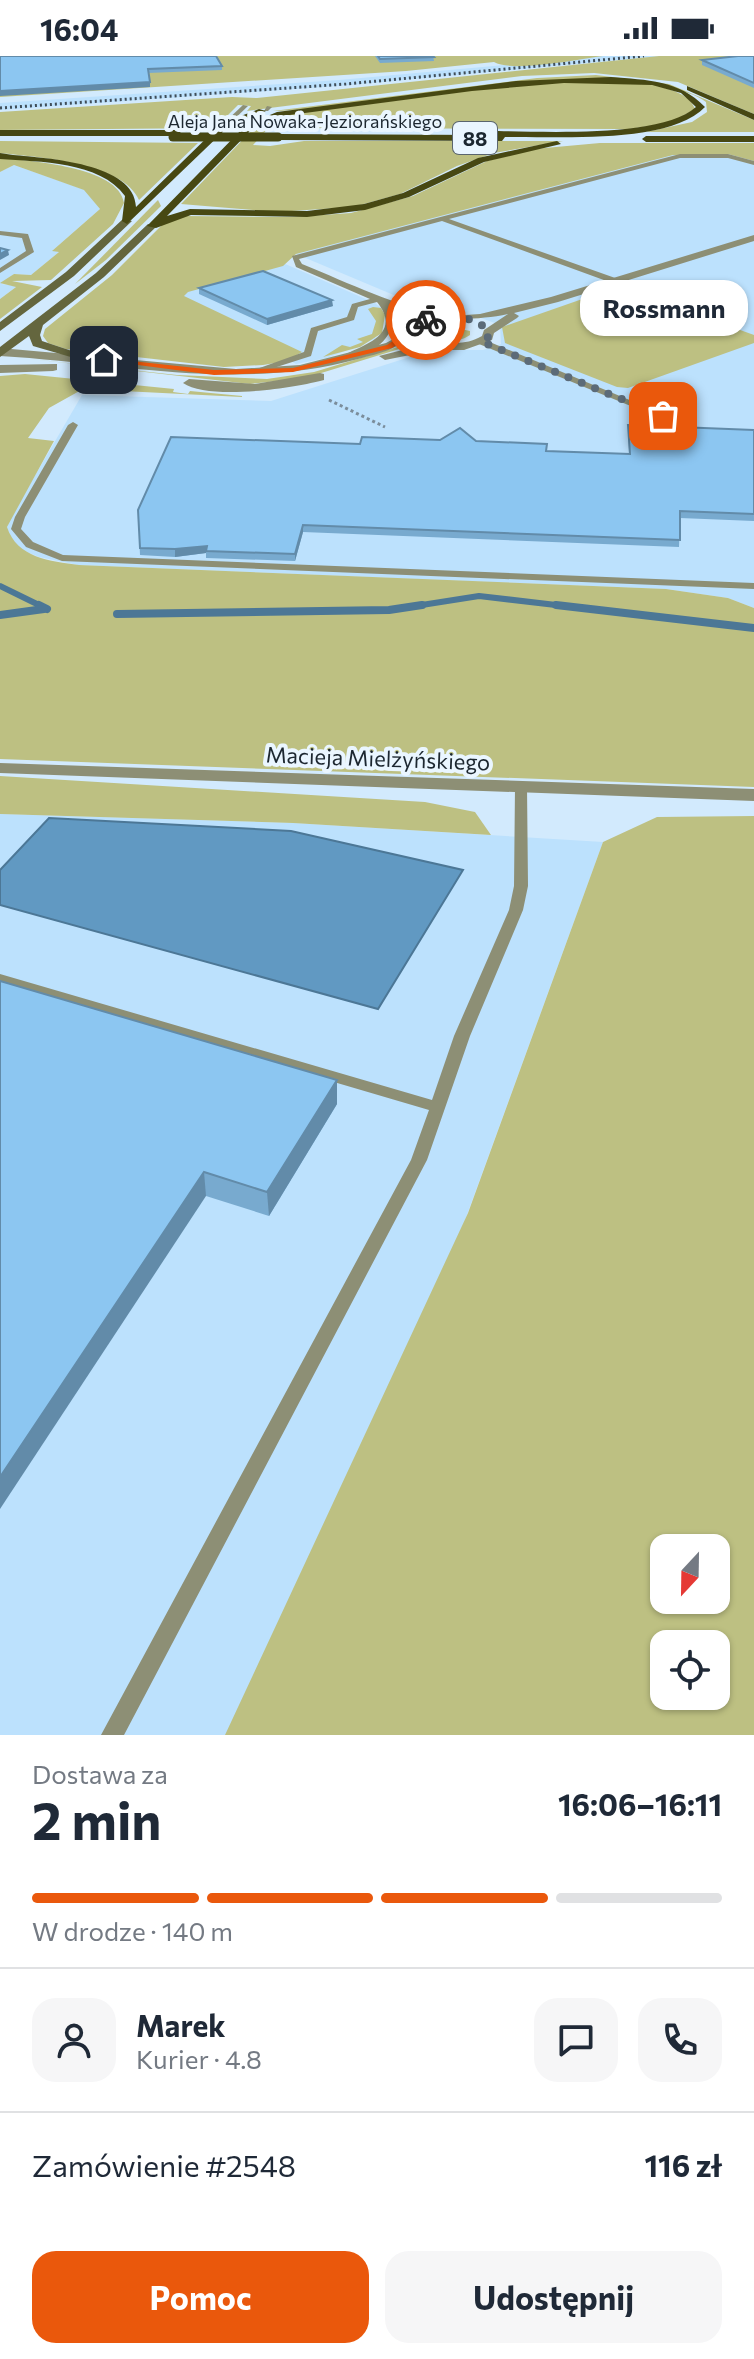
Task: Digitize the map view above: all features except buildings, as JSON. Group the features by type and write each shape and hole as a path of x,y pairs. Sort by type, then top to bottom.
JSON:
{"main road":[{"path":"127,221 225,125 267,109 532,77 594,74 681,85 754,117"},
{"path":"152,226 249,127 268,117 292,111 576,78 614,78 663,86 688,94 701,107 700,112 687,120 651,129 488,134"},
{"name":"Aleja Jana Nowaka-Jeziorańskiego","path":"0,135 754,137"},
{"name":"Aleja Jana Nowaka-Jeziorańskiego","path":"279,135 754,137"},
{"path":"152,226 175,215 210,211 307,214 347,210 396,199 463,167 513,151 575,142 673,139"},
{"path":"0,156 72,165 115,181 131,197 132,208 127,221"},
{"path":"159,189 162,196 173,204 210,211"}],"street":[{"path":"0,341 62,291 127,221"},
{"path":"0,352 38,326 100,275 152,226"},
{"path":"0,352 77,357 184,370 246,373 293,370 390,346 425,320 491,315 554,300 754,238"},
{"path":"0,328 106,242"},
{"path":"0,352 22,362 53,367 255,389 293,384 385,356 432,347 455,348 485,337 504,320 554,300"},
{"path":"450,318 478,323 485,337"},
{"path":"38,326 34,335 37,343 77,357"},
{"path":"408,330 414,341 432,347"},
{"path":"0,369 53,367"},
{"name":"Macieja Mielżyńskiego","path":"0,768 754,795"}],"lane":[{"path":"225,125 245,106"},
{"path":"450,318 421,314 379,299 299,265 295,258 680,156 728,156 754,163"},
{"path":"442,219 615,281"},
{"path":"0,233 25,236 30,252 0,271"},
{"path":"246,373 308,354 314,330 351,318 355,306 379,299"},
{"path":"379,299 405,318 408,330"},
{"path":"345,358 380,340 390,328 391,314 379,299"},
{"path":"485,337 663,416"},
{"path":"73,425 16,529 21,540 40,551 62,558 754,586"},
{"path":"112,1735 419,1160 462,1036 516,910 521,886 521,787"},
{"path":"0,979 438,1107"}],"path":[{"path":"329,400 385,427"}],"shaded area":[{"path":"603,56 659,56 351,85 0,110 0,103 339,80"},
{"path":"728,154 754,161 754,608 728,598 666,589 78,565 39,557 22,550 11,539 7,527 12,515 82,395 271,401 432,350 483,350 501,344 500,325 473,315 439,314 296,254 673,155"},
{"path":"14,165 85,190 100,209 53,250 59,252 31,275 14,274 1,284 17,286 0,299 0,172"},
{"path":"283,263 375,303 381,308 375,339 327,358 296,364 170,294"},
{"path":"0,814 293,823 603,842 437,1297 233,1735 0,1735"},
{"path":"49,818 291,831 463,870 378,1009 0,905 0,870"}],"green space":[{"path":"0,56 603,56 531,66 494,62 406,71 0,97"},
{"path":"659,56 754,56 754,114 678,82 594,73 522,76 247,111 251,106 238,105 215,128 0,130 0,112 257,98"},
{"path":"596,75 669,84 754,120 754,132 646,132 692,122 707,112 706,102 674,89 626,84 500,88 273,111 537,78"},
{"path":"544,81 651,85 687,98 695,109 670,123 629,129 290,128 271,125 253,145 304,141 563,141 494,153 457,166 400,194 353,207 276,212 181,204 254,128 284,115"},
{"path":"0,141 198,143 139,200 130,188 98,170 56,160 0,153"},
{"path":"600,143 754,143 754,161 728,154 673,155 296,254 283,266 188,292 184,296 302,352 287,361 224,367 66,349 48,343 43,336 45,329 112,275 163,224 185,216 293,217 351,213 413,196 487,161 534,149"},
{"path":"0,158 51,164 90,173 107,181 118,191 124,203 113,224 51,280 12,281 42,287 0,319 0,299 16,287 0,283 14,274 31,275 59,252 52,251 100,209 84,190 14,165 0,172"},
{"path":"158,200 161,206 106,260 75,284"},
{"path":"611,289 629,290 754,335 754,343 628,388 617,387 505,343 502,327"},
{"path":"381,308 385,315 382,333 360,347 323,357 342,345 350,347 363,342 357,339 372,334 376,321 368,309"},
{"path":"442,325 470,331 470,335 447,342 425,335 431,327"},
{"path":"409,346 305,378 250,384 31,359 177,375 267,379 314,372"},
{"path":"25,374 174,389 173,392 188,394 190,391 242,396 242,397 83,389 49,408 28,438 54,441 7,527 18,545 36,556 79,565 666,589 728,598 754,608 754,787 0,759 0,376"},
{"path":"0,776 425,802 475,812 491,835 293,823 0,814"},
{"path":"754,816 754,1735 225,1735 468,1213 603,842 657,817"}],"waterway":[{"path":"0,586 43,607"},
{"path":"414,606 479,596 573,607"},
{"path":"39,605 43,607"},
{"path":"414,606 422,605"},
{"path":"556,605 754,628"},
{"path":"117,614 389,610 414,606"},
{"path":"409,607 414,606"},
{"path":"43,607 47,609"},
{"path":"0,615 44,609"}],"railway":[{"path":"0,108 346,84 644,56"}],"way so far":[{"path":"426,320 455,318 478,323 488,329 488,337 482,342 663,416"}],"place":[{"name":"Rossmann","path":"663,416"}],"route":[{"path":"104,360 214,372 293,370 390,346 402,339 409,326 426,320"}]}
